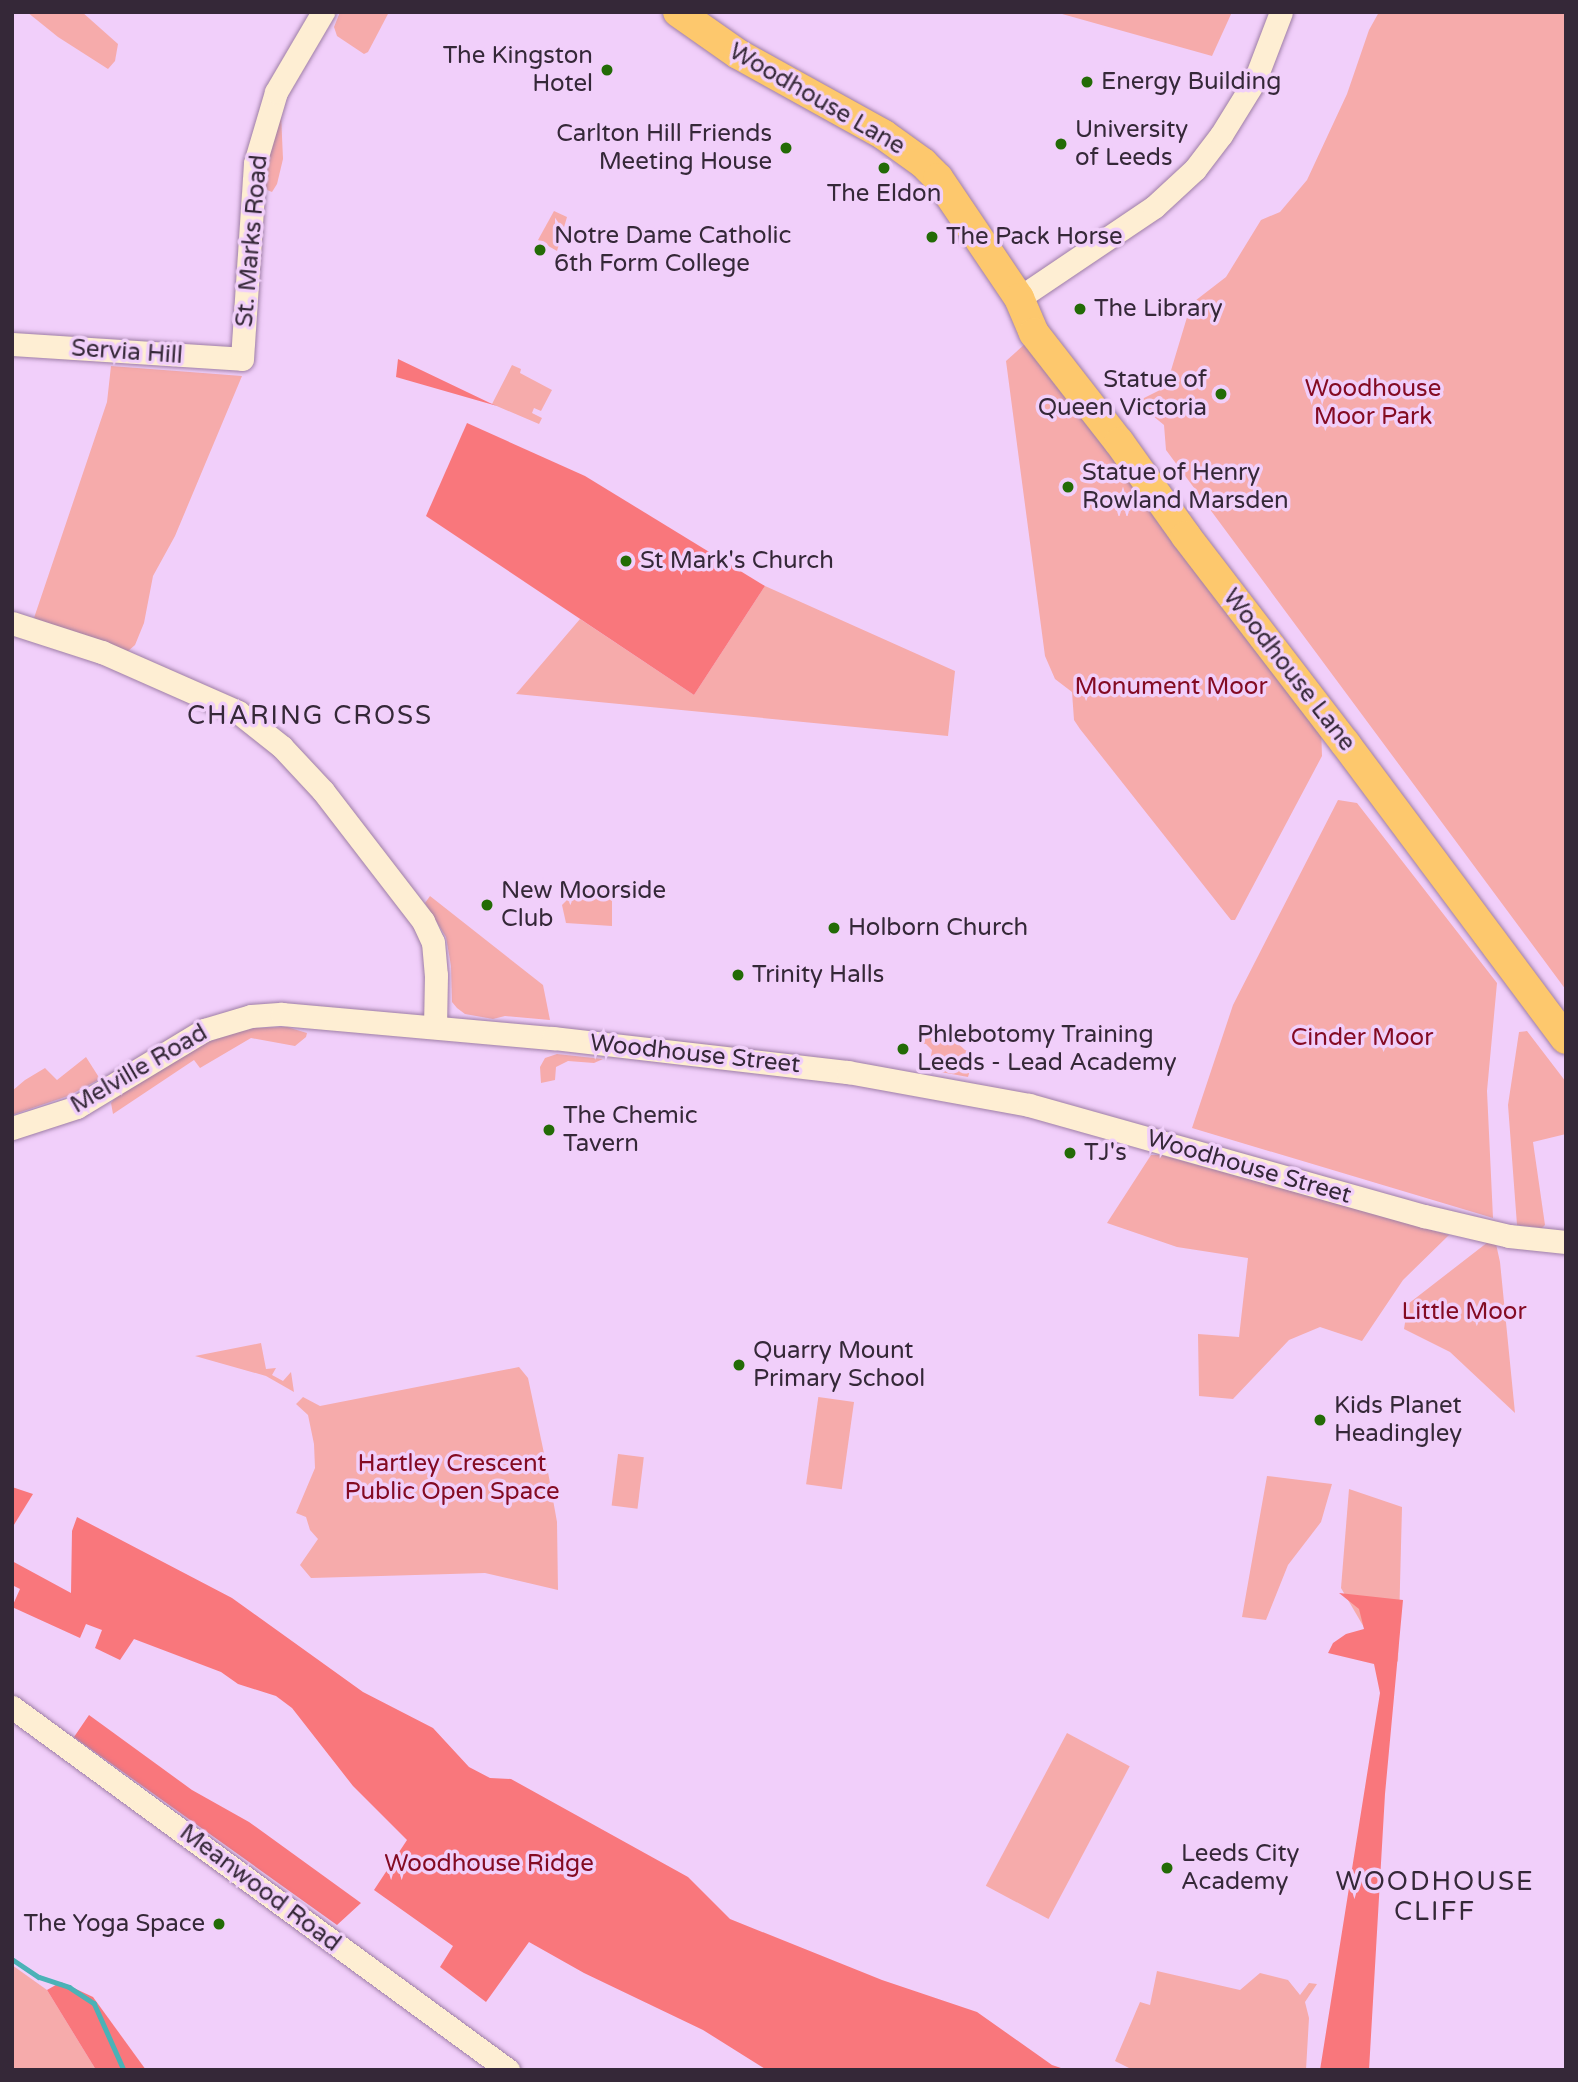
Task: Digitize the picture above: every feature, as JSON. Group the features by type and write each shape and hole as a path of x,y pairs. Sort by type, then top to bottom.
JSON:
{"highway":[{"name":"Woodhouse Lane","path":"678,12 738,54 884,135 923,163 956,204 1019,298 1034,333 1566,1039"},
{"name":"Woodhouse Lane","path":"1019,298 1044,313 1566,1011"}],"street":[{"name":"St. Marks Road","path":"242,359 255,163 276,92 323,12"},
{"path":"1019,298 1154,207 1195,169 1221,135 1255,80 1281,12"},
{"name":"Servia Hill","path":"12,344 242,359"},
{"path":"12,623 102,652 238,712 282,747 323,791 423,921 433,943 436,975 435,1027"},
{"name":"Melville Road","path":"12,1128 77,1107 175,1045 204,1030 251,1016 282,1014 435,1027"},
{"name":"Woodhouse Street","path":"435,1027 848,1072 994,1098 1074,1117 1424,1216 1509,1236 1566,1242"},
{"name":"Meanwood Road","path":"12,1707 508,2070"}],"green space":[{"path":"27,12 82,12 118,44 115,61 108,69 58,37"},
{"path":"340,12 389,12 368,52 364,54 337,36 334,27"},
{"path":"1055,12 1232,12 1212,56"},
{"name":"Woodhouse Moor Park","path":"1379,12 1566,12 1566,990 1166,450 1164,425 1136,402 1166,387 1191,304 1226,277 1261,220 1280,212 1307,180 1347,94 1369,30"},
{"path":"281,114 283,159 277,184 272,192 262,188 264,164"},
{"path":"554,211 567,217 557,251 538,240"},
{"name":"Monument Moor","path":"1027,342 1321,726 1322,756 1235,920 1231,920 1080,729 1074,720 1072,692 1055,679 1045,656 1006,361"},
{"path":"398,359 490,403 497,406 396,377"},
{"path":"512,365 521,369 520,373 552,390 541,411 534,408 532,413 542,418 539,424 492,404"},
{"path":"111,366 242,376 175,536 153,576 144,623 135,645 127,652 34,618 107,402"},
{"path":"467,423 585,476 765,586 694,695 426,516"},
{"path":"765,586 955,671 948,736 516,694 580,619 694,695"},
{"name":"Cinder Moor","path":"1338,800 1357,803 1497,983 1487,1091 1493,1218 1192,1128 1233,1005"},
{"path":"581,886 612,890 612,926 566,923 562,905"},
{"path":"430,896 543,985 550,1020 505,1016 493,1019 465,1014 457,1008 452,1002 451,966 446,937 425,903"},
{"path":"287,1027 307,1033 306,1037 295,1046 251,1038 200,1068 194,1060 113,1114 111,1103 118,1095 190,1049 221,1035 255,1028"},
{"path":"1527,1031 1566,1082 1566,1134 1533,1142 1545,1225 1542,1228 1517,1225 1508,1105 1519,1032"},
{"path":"921,1035 952,1038 965,1050 975,1054 968,1077 924,1069 929,1067 932,1050 926,1044 919,1043"},
{"path":"557,1054 603,1059 594,1063 568,1061 556,1067 555,1080 541,1083 540,1067 545,1058"},
{"path":"86,1057 100,1079 68,1096 12,1115 12,1091 25,1080 45,1068 57,1080"},
{"path":"1151,1155 1161,1155 1449,1235 1403,1280 1362,1341 1320,1327 1289,1340 1233,1399 1199,1396 1198,1334 1239,1337 1248,1258 1177,1247 1107,1223"},
{"name":"Little Moor","path":"1488,1242 1496,1244 1500,1262 1515,1413 1450,1352 1404,1329 1408,1304"},
{"path":"261,1343 266,1369 276,1368 272,1375 283,1381 291,1372 294,1392 266,1376 195,1356"},
{"name":"Hartley Crescent Public Open Space","path":"519,1367 528,1378 557,1522 558,1590 485,1573 311,1578 300,1565 318,1539 310,1530 306,1517 296,1513 315,1468 314,1444 308,1415 296,1404 303,1397 320,1406"},
{"path":"818,1397 854,1402 842,1489 806,1484"},
{"path":"618,1454 644,1457 637,1509 612,1506"},
{"path":"1267,1476 1332,1484 1321,1522 1288,1565 1266,1620 1242,1617"},
{"path":"12,1487 33,1494 12,1528"},
{"path":"1349,1489 1402,1507 1398,1662 1365,1629 1341,1588"},
{"name":"Woodhouse Ridge","path":"77,1517 232,1598 363,1692 433,1728 469,1767 490,1778 511,1779 688,1877 730,1919 882,1980 977,2012 1052,2065 1067,2070 767,2070 703,2030 584,1973 529,1942 486,2002 440,1967 453,1946 374,1890 407,1840 353,1786 292,1708 276,1696 238,1684 221,1672 134,1639 120,1660 95,1648 102,1630 86,1624 80,1638 12,1607 20,1589 12,1585 12,1561 71,1593 72,1531"},
{"path":"1339,1593 1403,1600 1385,1794 1369,2070 1320,2070 1380,1693 1374,1664 1328,1653 1333,1643 1346,1634 1364,1629 1359,1609"},
{"path":"89,1715 192,1790 249,1822 361,1903 337,1925 74,1737"},
{"path":"1067,1733 1130,1766 1048,1919 986,1886"},
{"path":"12,1965 47,1990 96,2070 12,2070"},
{"path":"1157,1971 1240,1990 1260,1973 1288,1980 1300,1995 1309,1983 1317,1984 1305,2002 1309,2018 1306,2070 1133,2070 1115,2061 1140,2002 1150,2005"},
{"path":"61,1982 93,1997 146,2070 96,2070 47,1990"}],"waterway":[{"path":"12,1959 39,1977 69,1987 94,2003 124,2070"}],"place":[{"name":"The Kingston Hotel","path":"607,70"},
{"name":"Energy Building","path":"1087,82"},
{"name":"University of Leeds","path":"1061,144"},
{"name":"Carlton Hill Friends Meeting House","path":"786,148"},
{"name":"The Eldon","path":"884,168"},
{"name":"The Pack Horse","path":"932,237"},
{"name":"Notre Dame Catholic 6th Form College","path":"540,250"},
{"name":"The Library","path":"1080,309"},
{"name":"Statue of Queen Victoria","path":"1221,394"},
{"name":"Statue of Henry Rowland Marsden","path":"1068,487"},
{"name":"St Mark's Church","path":"626,561"},
{"name":"New Moorside Club","path":"487,905"},
{"name":"Holborn Church","path":"834,928"},
{"name":"Trinity Halls","path":"738,975"},
{"name":"Phlebotomy Training Leeds - Lead Academy","path":"903,1049"},
{"name":"The Chemic Tavern","path":"549,1130"},
{"name":"TJ's","path":"1070,1153"},
{"name":"Quarry Mount Primary School","path":"739,1365"},
{"name":"Kids Planet Headingley","path":"1320,1420"},
{"name":"Leeds City Academy","path":"1167,1868"},
{"name":"The Yoga Space","path":"219,1924"}],"district":[{"name":"CHARING CROSS","path":"310,716"},
{"name":"WOODHOUSE CLIFF","path":"1435,1896"}]}
